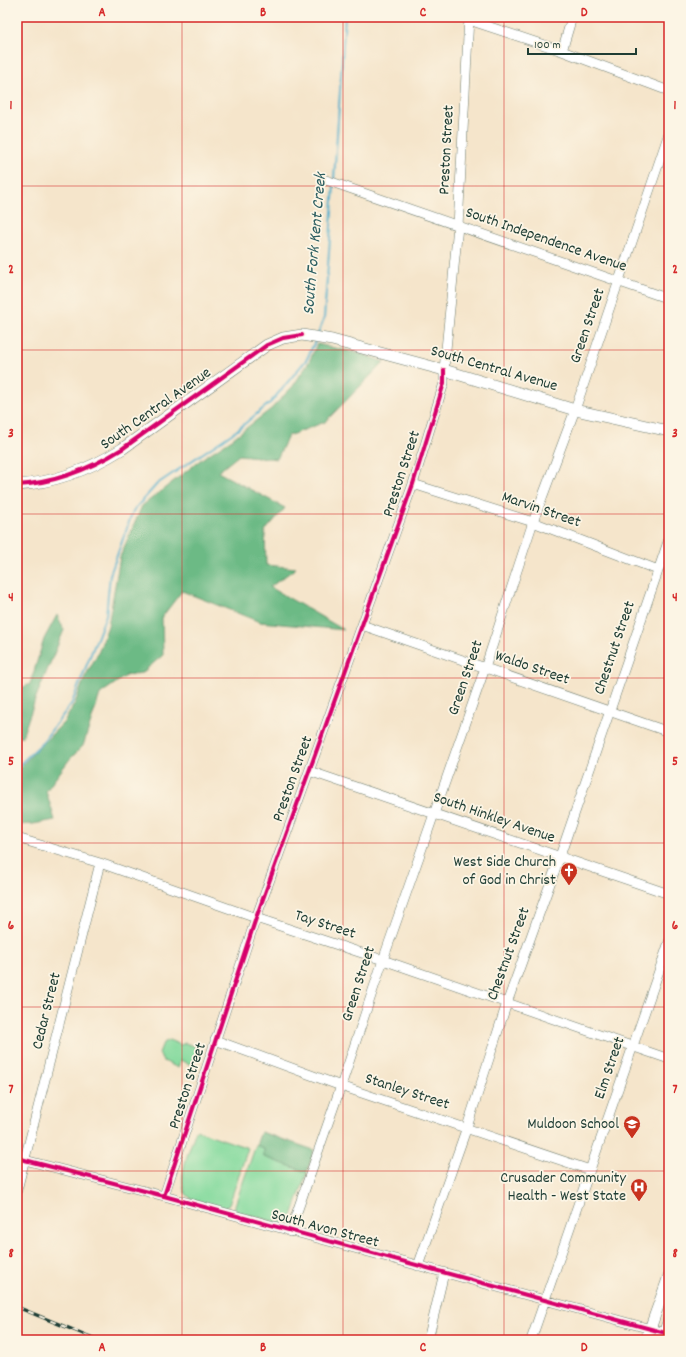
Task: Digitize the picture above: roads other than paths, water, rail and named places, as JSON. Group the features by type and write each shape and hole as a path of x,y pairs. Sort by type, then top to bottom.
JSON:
{"main road":[{"name":"South Central Avenue","path":"17,485 53,480 102,461 122,449 267,346 282,338 302,335 332,340 444,370 575,410 669,431"},
{"path":"648,1335 669,1276"},
{"path":"665,1336 669,1319"}],"street":[{"path":"562,51 572,17"},
{"path":"469,19 669,90"},
{"name":"Preston Street","path":"164,1196 256,918 413,484 444,383 458,226 469,19"},
{"name":"Green Street","path":"290,1232 342,1086 383,960 435,814 534,522 575,410 669,133"},
{"name":"South Independence Avenue","path":"323,179 669,299"},
{"name":"Marvin Street","path":"413,484 534,522 658,570"},
{"name":"Chestnut Street","path":"418,1266 467,1127 507,1002 560,856 669,539"},
{"name":"Waldo Street","path":"362,625 669,732"},
{"name":"South Hinkley Avenue","path":"309,771 669,894"},
{"name":"Tay Street","path":"17,838 100,863 669,1059"},
{"name":"Cedar Street","path":"17,1190 21,1160 100,863"},
{"name":"Elm Street","path":"532,1340 544,1301 669,942"},
{"name":"Stanley Street","path":"215,1040 342,1086 467,1127 590,1170"},
{"name":"South Avon Street","path":"21,1160 164,1196 290,1232 444,1273 544,1301 648,1335 665,1336"},
{"path":"428,1340 444,1273"}],"waterway":[{"name":"South Fork Kent Creek","path":"334,179 345,17"},
{"name":"South Fork Kent Creek","path":"318,334 324,318 334,186"},
{"name":"South Fork Kent Creek","path":"17,767 41,744 72,703 106,615 110,575 133,511 157,484 236,431 271,402 307,359 315,341"},
{"path":"17,1336 26,1340"}],"railway":[{"path":"17,1307 98,1340"}],"place":[{"name":"West Side Church of God in Christ","path":"569,886"},
{"name":"Muldoon School","path":"632,1139"},
{"name":"Crusader Community Health - West State","path":"639,1202"}]}
